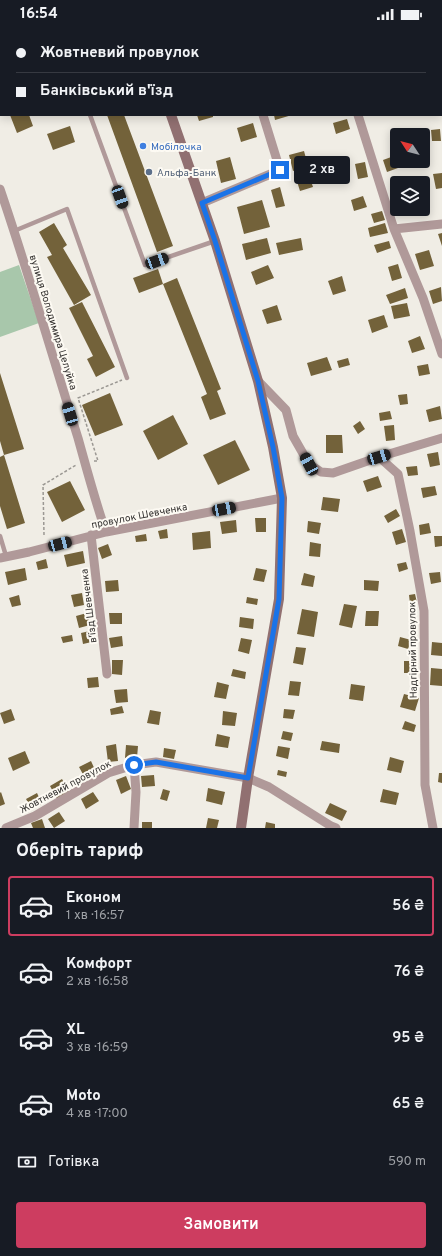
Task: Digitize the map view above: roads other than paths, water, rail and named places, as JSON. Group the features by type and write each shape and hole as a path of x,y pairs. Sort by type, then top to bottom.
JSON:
{"street":[{"path":"171,116 215,241 258,381 273,447 282,498 279,599 248,778 241,828"},
{"path":"202,203 280,170 263,116"},
{"path":"358,116 394,229 423,298 442,354"},
{"name":"вулиця Володимира Целуйка","path":"0,189 106,532"},
{"path":"394,229 442,224"},
{"path":"258,381 286,410 293,436 309,464 321,472 333,473 442,438"},
{"name":"Надгірний провулок","path":"379,457 398,474 424,610 425,785 433,828"},
{"name":"провулок Шевченка","path":"3,557 29,552 106,532 282,498"},
{"name":"в'їзд Шевченка","path":"91,536 107,674"},
{"name":"Жовтневий провулок","path":"6,828 35,816 108,773 134,765 156,762 248,778 269,787 336,828"},
{"path":"134,765 136,792 134,828"}],"lane":[{"path":"90,116 145,265 215,241"},
{"path":"14,231 67,209 127,378"},
{"path":"0,536 3,557"}],"place":[{"name":"Мобілочка","path":"143,146"},
{"name":"Альфа-Банк","path":"149,172"}]}
